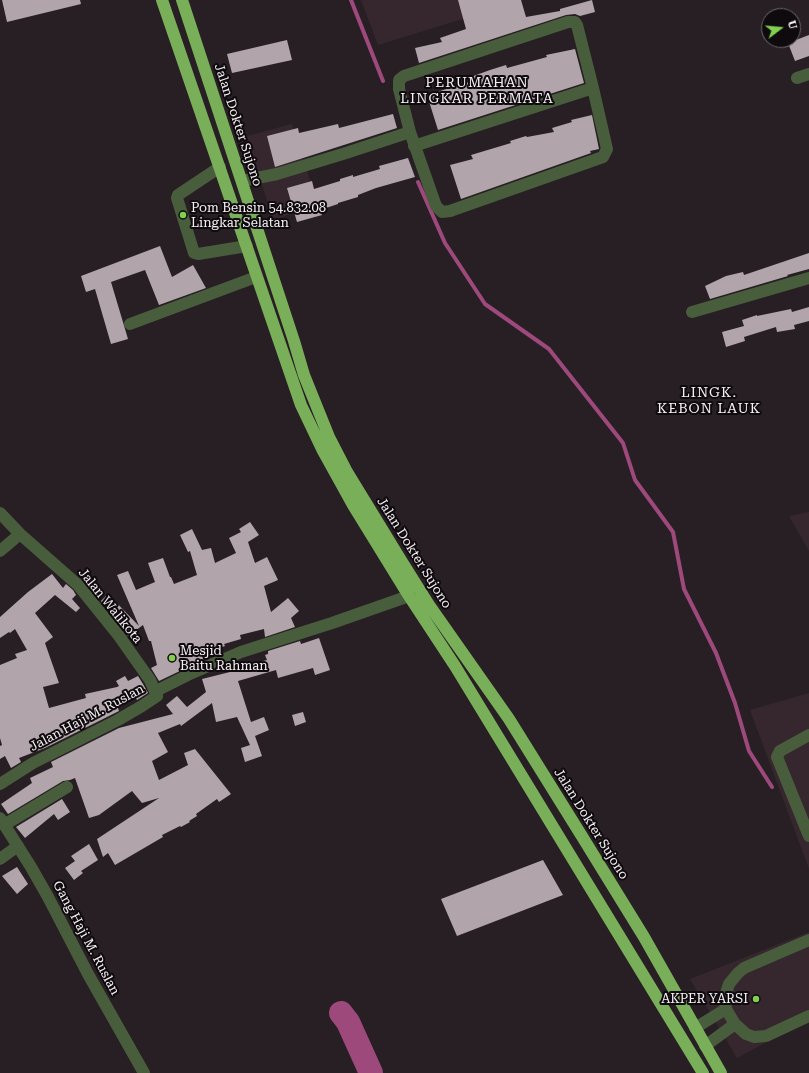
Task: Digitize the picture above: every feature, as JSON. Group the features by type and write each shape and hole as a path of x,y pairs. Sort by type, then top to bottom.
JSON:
{"highway":[{"path":"182,1 164,4 247,246 256,277 301,405 322,449 353,505 454,666 703,1073"},
{"name":"Jalan Dokter Sujono","path":"182,1 313,401 332,444 347,472 429,605 510,719 640,931 721,1073"},
{"path":"301,405 313,401"}],"street":[{"path":"568,22 575,22 593,88 607,149 602,157 450,211 442,212 436,206 410,132 399,89 398,82 401,78 568,22"},
{"path":"797,78 809,74"},
{"path":"414,146 593,88"},
{"path":"242,181 277,174 410,132"},
{"path":"220,167 178,195 177,198 194,253 198,254 247,246"},
{"path":"130,324 256,277"},
{"path":"692,312 809,278"},
{"name":"Jalan Walikota","path":"0,513 20,534 78,585 119,636 150,680 156,692"},
{"path":"0,551 20,534"},
{"name":"Jalan Haji M. Ruslan","path":"0,784 33,763 134,711 157,696 156,692 192,673 241,652 332,623 409,596"},
{"path":"809,734 780,751 777,757 809,836"},
{"path":"2,822 67,787"},
{"name":"Gang Haji M. Ruslan","path":"2,822 48,897 88,974 144,1073"},
{"path":"0,859 18,846"},
{"path":"809,940 738,972 732,978 726,990 725,1003 726,1009 735,1024 749,1036 762,1037 783,1029 809,1016"},
{"path":"695,1028 726,1009"},
{"path":"705,1046 735,1024"}],"shaded area":[{"path":"361,0 524,0 378,45"},
{"path":"292,124 318,205 273,220 247,136"},
{"path":"809,512 809,551 789,516"},
{"path":"809,693 809,869 750,710"},
{"name":"AKPER YARSI","path":"809,932 809,1019 737,1058 690,979"}],"building":[{"path":"2,0 80,0 81,4 7,22"},
{"path":"458,0 521,0 526,17 560,11 560,9 592,0 595,12 580,16 575,14 566,15 419,63 415,48 442,42 440,38 466,29"},
{"path":"809,35 809,56 795,61 790,48 801,48 801,38"},
{"path":"287,40 292,60 232,73 227,54"},
{"path":"575,49 584,83 438,130 427,95 469,82 468,78 506,65 507,68 547,57 546,55"},
{"path":"393,114 397,128 275,167 267,136 298,128 299,133 338,124 339,128"},
{"path":"592,115 599,149 461,199 450,165 473,159 471,155 511,143 510,141 526,136 554,132 552,128 572,122 571,120"},
{"path":"408,158 415,177 376,188 358,195 358,197 320,210 322,215 297,222 287,188 312,181 314,189 340,181 340,179 353,175 353,177 380,169 379,166"},
{"path":"160,246 172,277 193,265 206,288 159,305 145,270 111,282 128,339 111,344 95,289 86,292 81,276"},
{"path":"809,253 809,269 710,299 705,286 726,276 743,272 744,275"},
{"path":"809,307 809,321 794,325 795,329 777,332 776,327 744,337 745,341 726,347 722,332 744,326 742,320 757,315 791,309 792,312"},
{"path":"250,522 259,535 248,542 255,563 267,557 278,580 264,586 271,612 288,598 299,611 291,618 295,627 265,637 264,629 240,635 241,639 224,644 225,646 204,653 205,659 159,681 151,668 157,665 151,641 149,641 143,625 128,636 101,601 108,594 139,626 117,575 128,571 136,590 155,582 148,563 163,558 174,584 197,575 190,551 188,552 180,535 192,529 202,550 211,548 215,563 236,553 229,538 241,532 239,529"},
{"path":"52,574 63,588 66,584 73,590 76,595 72,599 80,608 76,612 55,595 35,613 53,637 45,643 59,683 43,687 49,708 86,698 85,694 117,687 119,686 116,681 125,676 128,681 138,676 148,693 137,700 132,691 115,700 119,711 45,748 19,758 21,762 11,768 5,756 0,759 0,746 2,745 0,738 0,665 17,658 15,654 27,650 15,629 0,638 0,617 28,592"},
{"path":"319,638 330,670 315,675 313,668 278,678 276,670 238,681 251,722 264,717 269,730 255,736 262,756 245,762 241,748 250,745 237,717 216,722 212,703 181,726 180,724 158,733 168,752 152,761 159,780 188,765 184,753 195,749 231,794 219,802 217,799 196,814 197,816 189,821 190,822 162,835 163,837 115,865 108,853 103,857 97,839 159,798 142,803 132,791 99,815 89,818 75,778 63,781 8,814 1,804 32,783 30,778 53,767 51,762 119,728 173,714 166,705 177,696 187,707 206,692 202,679 234,671 233,667 245,666 267,660 265,655 268,654 268,651 300,641 301,644"},
{"path":"303,712 306,722 295,726 292,715"},
{"path":"62,799 70,812 58,820 54,814 25,838 16,827"},
{"path":"89,844 98,860 81,871 83,873 74,880 65,868 75,861 71,856"},
{"path":"543,860 563,895 457,936 441,899"},
{"path":"17,867 28,884 17,894 2,876"}],"waterway":[{"path":"351,0 383,81"},
{"path":"418,182 445,243 485,304 549,349 623,443 635,480 673,532 684,589 716,653 735,703 749,751 772,787"},
{"path":"341,1013 348,1022 371,1073"}],"place":[{"name":"Pom Bensin 54.832.08 Lingkar Selatan","path":"183,215"},
{"name":"Mesjid Baitu Rahman","path":"172,658"},
{"name":"AKPER YARSI","path":"756,999"}],"district":[{"name":"PERUMAHAN LINGKAR PERMATA","path":"477,92"},
{"name":"LINGK. KEBON LAUK","path":"709,402"}]}
